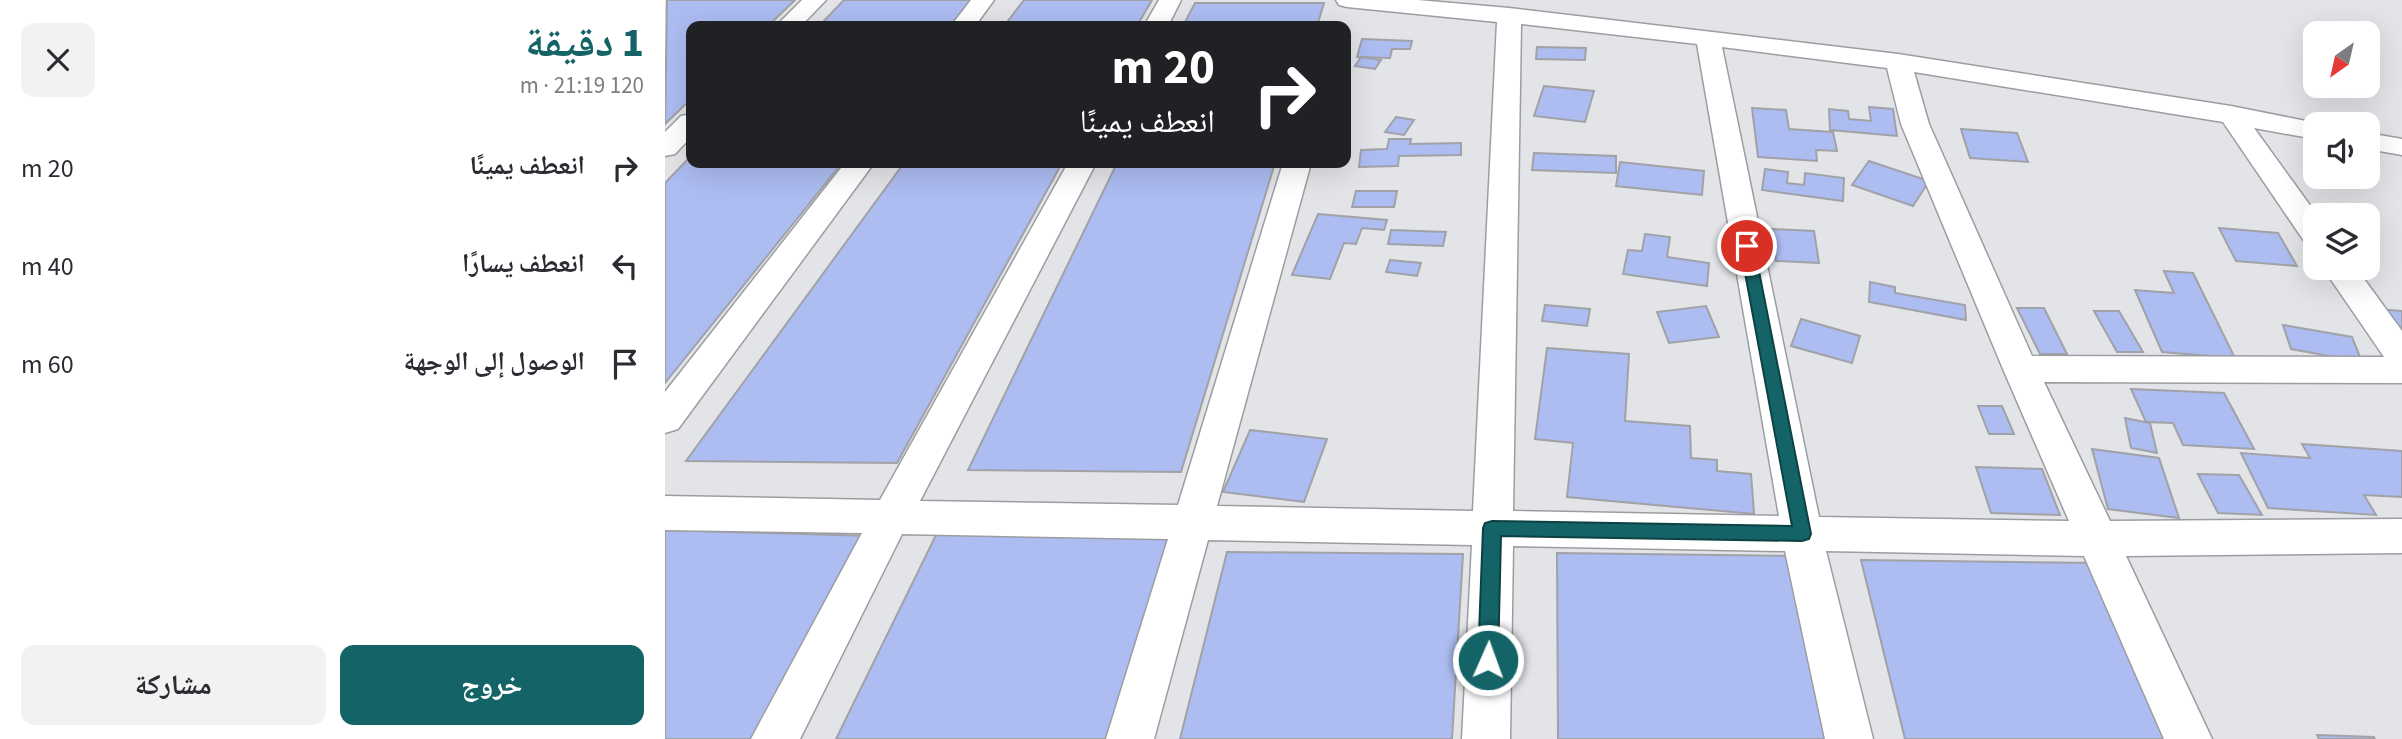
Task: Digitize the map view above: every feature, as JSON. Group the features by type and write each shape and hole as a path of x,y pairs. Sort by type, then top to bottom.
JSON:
{"street":[{"path":"793,21 815,0"},
{"path":"967,21 983,0"},
{"path":"1159,21 1170,0"},
{"path":"1339,21 1346,0 1708,37 2052,83 2303,129"},
{"path":"1486,739 1509,15"},
{"path":"1708,37 1802,534 1849,739"},
{"path":"1898,61 1915,124 2020,369 2188,739"},
{"path":"2231,114 2303,217"},
{"path":"665,148 686,127"},
{"path":"2380,143 2402,146"},
{"path":"665,419 856,168"},
{"path":"775,739 1079,168"},
{"path":"1130,739 1296,168"},
{"path":"2348,280 2402,356"},
{"path":"2020,369 2402,370"},
{"path":"665,513 2098,539 2402,536"}],"building":[{"path":"667,0 795,0 773,21 686,21 686,104 665,124"},
{"path":"844,0 973,0 956,21 824,21"},
{"path":"1024,0 1152,0 1140,21 1008,21"},
{"path":"1195,3 1324,3 1319,21 1186,21"},
{"path":"1362,39 1412,41 1410,49 1392,49 1390,58 1357,57"},
{"path":"1537,47 1586,48 1585,60 1536,59"},
{"path":"1361,57 1381,60 1375,69 1355,66"},
{"path":"1544,86 1594,91 1585,122 1534,116"},
{"path":"1869,107 1893,109 1897,136 1830,130 1829,109 1848,111 1849,119 1871,121"},
{"path":"1752,108 1786,110 1789,129 1833,132 1837,151 1816,150 1817,161 1758,157"},
{"path":"1396,117 1414,120 1404,135 1385,132"},
{"path":"1961,129 2017,133 2028,162 1970,158"},
{"path":"1389,139 1411,139 1410,144 1461,143 1461,155 1399,156 1398,166 1359,167 1361,150 1387,149"},
{"path":"1534,153 1616,156 1616,173 1532,170"},
{"path":"686,161 686,168 838,168 665,383 665,183"},
{"path":"1869,161 1929,181 1913,206 1852,185"},
{"path":"1620,162 1704,171 1702,195 1616,186"},
{"path":"900,168 1059,168 897,463 686,461"},
{"path":"1115,168 1273,168 1181,472 968,470"},
{"path":"1765,169 1788,172 1787,183 1804,185 1805,173 1844,178 1843,201 1762,190"},
{"path":"1356,191 1397,191 1394,207 1352,207"},
{"path":"1318,214 1387,220 1384,230 1362,228 1356,244 1344,243 1330,279 1292,275"},
{"path":"2219,228 2278,233 2297,266 2236,261"},
{"path":"1772,229 1814,231 1819,263 1776,261"},
{"path":"1391,230 1446,232 1443,246 1388,244"},
{"path":"1645,234 1670,237 1667,257 1709,263 1707,286 1623,274 1628,250 1642,251"},
{"path":"1390,260 1421,263 1417,276 1386,272"},
{"path":"2164,271 2193,273 2235,358 2162,352 2135,290 2174,293"},
{"path":"1870,282 1895,287 1895,293 1965,305 1966,320 1869,302"},
{"path":"1545,305 1590,309 1587,326 1542,321"},
{"path":"1706,306 1719,337 1669,343 1657,312"},
{"path":"2017,308 2044,308 2067,354 2040,354"},
{"path":"2376,309 2402,311 2402,348"},
{"path":"2094,311 2119,311 2143,352 2117,352"},
{"path":"1801,319 1860,336 1852,363 1791,346"},
{"path":"2283,325 2352,337 2362,362 2291,349"},
{"path":"1547,348 1629,354 1625,421 1690,426 1691,458 1717,460 1717,471 1751,474 1754,514 1567,497 1573,443 1535,439"},
{"path":"2131,389 2224,393 2254,449 2183,445 2173,423 2146,422"},
{"path":"1978,406 2002,406 2014,434 1989,434"},
{"path":"2125,418 2150,423 2157,453 2131,448"},
{"path":"1250,430 1327,439 1304,502 1223,492"},
{"path":"2302,444 2402,451 2402,497 2364,495 2376,515 2268,508 2241,453 2310,458"},
{"path":"2092,449 2159,458 2179,518 2108,509"},
{"path":"1976,467 2042,469 2060,515 1991,513"},
{"path":"2198,474 2239,475 2262,515 2218,513"},
{"path":"665,530 871,536 757,739 665,739"},
{"path":"937,533 1170,535 1108,739 836,739"},
{"path":"1227,552 1463,554 1452,739 1180,739"},
{"path":"1557,553 1794,556 1830,739 1558,739"},
{"path":"1861,560 2100,563 2177,739 1905,739"},
{"path":"2317,735 2374,737 2375,739 2319,739"}],"route":[{"path":"1488,660 1492,528 1802,534 1747,246"}]}
